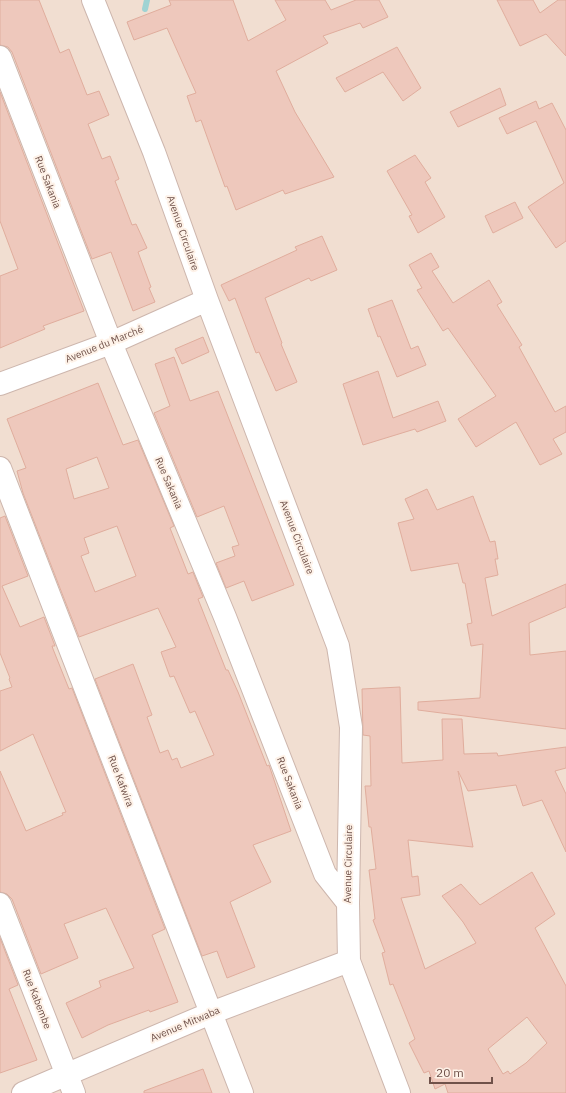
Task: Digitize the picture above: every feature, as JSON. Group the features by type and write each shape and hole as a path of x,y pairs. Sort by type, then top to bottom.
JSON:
{"street":[{"name":"Avenue Circulaire","path":"93,0 156,159 207,300 338,646 351,727 348,903 349,961 399,1093"},
{"name":"Rue Sakania","path":"0,57 111,343 225,618 325,874 348,903"},
{"name":"Avenue du Marché","path":"0,384 111,343 207,300"},
{"name":"Rue Kafwira","path":"0,468 242,1093"},
{"name":"Rue Kabembe","path":"0,904 71,1084"},
{"name":"Avenue Mitwaba","path":"23,1093 71,1084 211,1013 349,961"}],"shaded area":[{"path":"0,0 566,0 566,1093 0,1093"}],"building":[{"path":"0,0 39,0 60,53 69,49 87,95 99,91 109,115 88,124 102,159 110,156 119,179 115,181 132,225 136,224 147,248 138,252 155,302 133,311 111,252 92,259 12,52 8,47 0,45"},
{"path":"169,0 233,0 248,41 286,20 275,0 325,0 331,10 356,0 379,0 388,17 363,28 360,23 323,36 328,43 276,71 295,112 334,177 285,194 283,190 236,210 227,186 225,187 201,120 196,122 187,96 196,93 167,28 134,40 127,22 171,5"},
{"path":"497,0 533,0 540,13 558,0 566,0 566,56 546,34 520,46"},
{"path":"397,47 421,88 403,101 383,72 345,92 336,78"},
{"path":"500,88 506,105 458,127 450,112"},
{"path":"0,92 84,311 43,326 45,329 0,348 0,276 18,269 0,221"},
{"path":"536,101 539,109 552,103 566,130 566,241 556,248 528,207 564,183 536,121 507,134 499,118"},
{"path":"415,155 431,178 425,182 445,217 418,233 409,216 412,215 387,171"},
{"path":"515,202 523,218 493,233 485,216"},
{"path":"322,236 337,270 311,281 309,278 265,298 282,343 281,344 297,382 276,391 259,352 256,353 235,298 229,301 221,285 297,250 295,247"},
{"path":"431,253 439,267 432,271 453,303 489,280 502,302 497,305 522,345 519,347 555,412 566,406 566,432 553,439 562,454 540,465 516,422 476,447 458,419 496,396 448,328 443,331 417,290 422,288 409,265"},
{"path":"392,300 411,349 418,346 426,365 397,377 380,336 378,337 368,309"},
{"path":"203,337 209,352 182,364 175,349"},
{"path":"174,357 190,401 218,391 294,585 252,601 244,581 226,588 216,563 235,556 232,547 239,545 224,506 197,517 154,413 170,406 155,364"},
{"path":"378,371 393,418 438,401 446,421 417,432 415,429 363,445 343,384"},
{"path":"98,383 123,445 138,440 174,526 170,528 188,574 193,572 203,597 198,599 226,670 228,670 238,692 267,766 269,765 291,831 253,845 271,882 230,902 255,967 227,978 217,951 202,956 95,679 133,664 152,715 147,717 160,753 168,750 172,760 177,758 181,768 214,755 195,711 190,713 174,676 170,677 161,652 176,647 158,608 79,637 23,493 17,471 26,468 7,419","holes":["97,457 109,488 74,499 66,469","117,526 136,576 95,592 81,556 89,553 84,538"]},
{"path":"427,489 437,510 473,496 490,542 495,541 498,559 495,559 498,575 485,578 492,616 566,584 566,607 529,623 530,655 566,651 566,729 418,710 418,702 480,698 483,644 471,646 467,624 472,623 465,583 463,583 458,563 411,571 398,523 414,519 405,499"},
{"path":"5,516 28,576 2,586 20,627 44,617 55,646 52,646 53,649 69,689 72,688 165,929 152,935 178,1002 150,1012 149,1010 108,1025 82,1038 66,1003 101,987 99,981 134,968 106,908 64,924 78,958 41,974 12,899 7,894 0,892 0,771 26,831 63,815 62,813 66,812 33,734 0,751 0,691 12,687 0,653 0,518"},
{"path":"400,687 402,763 443,760 442,719 462,719 464,754 497,753 498,756 566,747 566,768 555,771 566,794 566,852 542,800 523,806 516,785 468,791 458,771 473,847 408,840 412,877 418,876 420,895 401,898 425,969 476,943 463,922 442,896 461,884 480,905 532,872 555,914 535,928 566,986 566,1093 448,1093 445,1084 435,1089 429,1071 424,1073 409,1043 415,1039 393,984 390,985 382,953 385,952 373,920 375,919 369,870 376,869 371,827 369,827 365,786 371,786 370,736 363,735 362,689","holes":["527,1017 547,1043 526,1063 510,1074 508,1071 503,1074 488,1049"]},
{"path":"0,938 18,985 9,989 37,1060 0,1073"},
{"path":"203,1069 212,1093 144,1093 144,1091"}],"waterway":[{"path":"145,9 147,0"}]}
